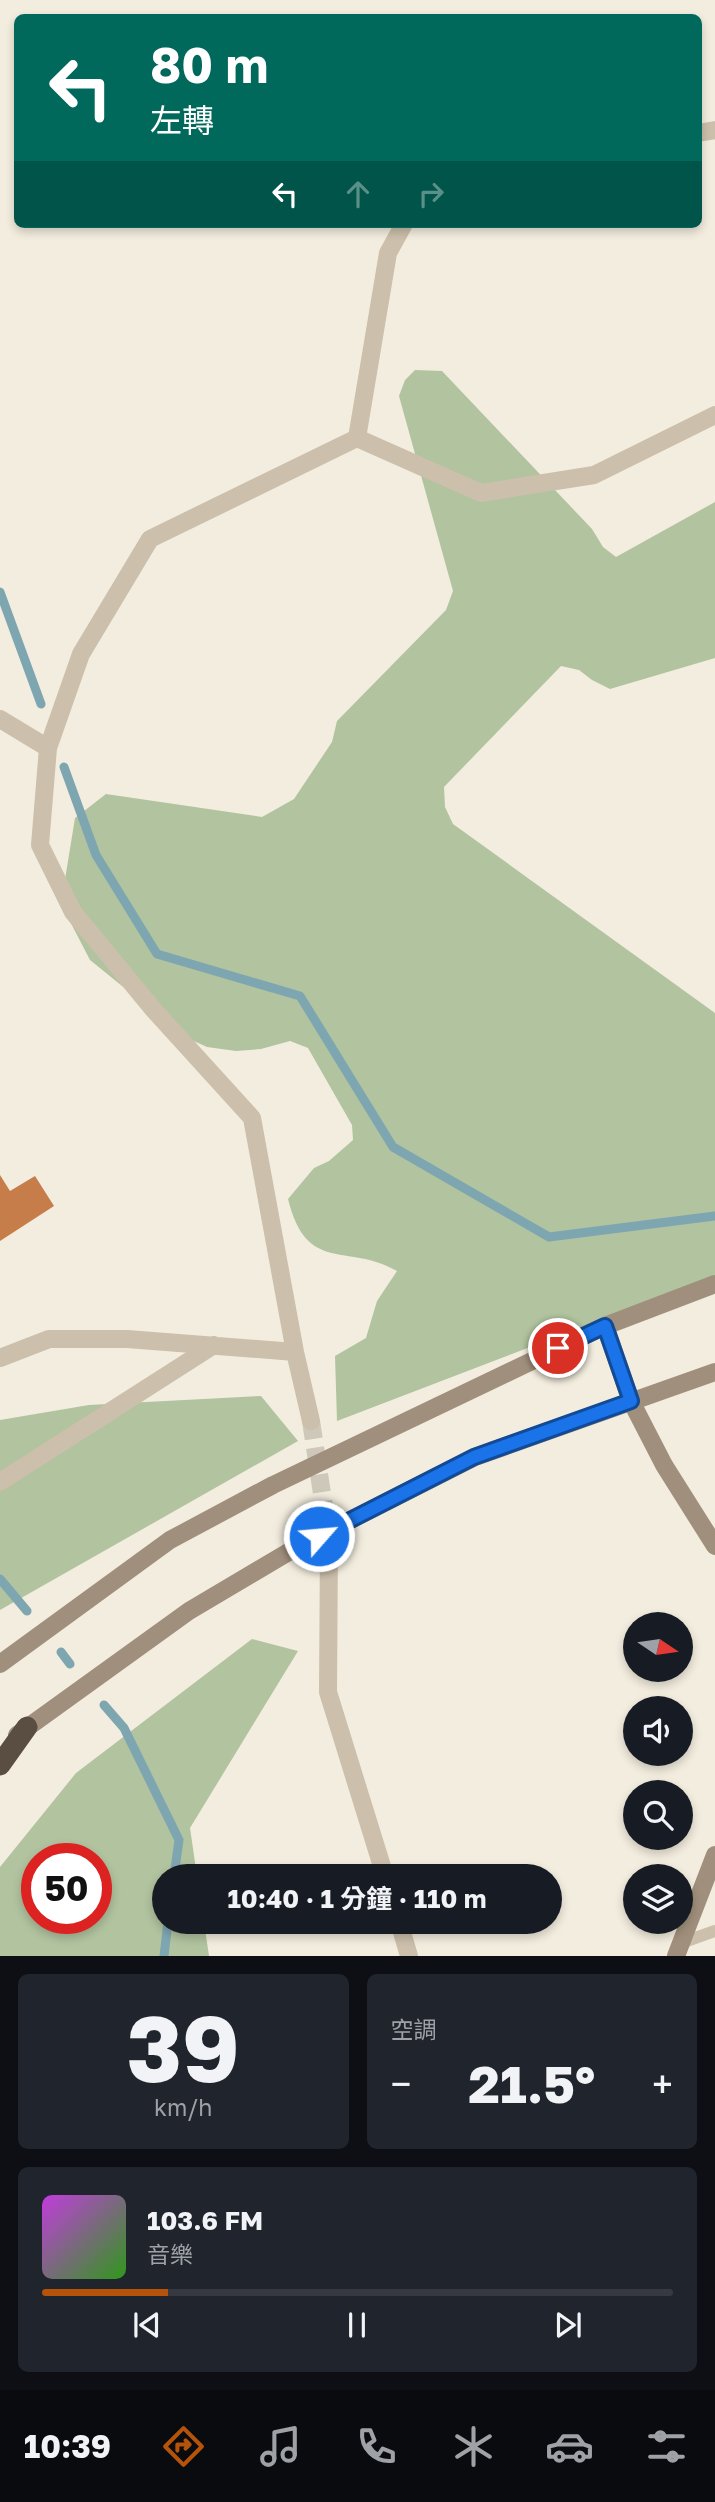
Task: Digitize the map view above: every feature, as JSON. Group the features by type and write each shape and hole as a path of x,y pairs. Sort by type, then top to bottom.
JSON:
{"highway":[{"path":"0,1765 27,1727"}],"main road":[{"path":"0,1664 170,1540 273,1485 605,1326 715,1284"},
{"path":"605,1326 631,1401 664,1465 715,1546"},
{"path":"0,1748 189,1611 297,1547 474,1457 715,1372"},
{"path":"679,1949 715,1855"}],"street":[{"path":"357,438 388,253 402,228"},
{"path":"311,1421 295,1352 252,1118 153,1009 74,912 40,845 48,748 81,654 149,539 357,438 481,493 594,475 715,415"},
{"path":"0,719 48,748"},
{"path":"0,1358 49,1339 127,1339 295,1352"},
{"path":"0,1482 214,1345"},
{"path":"329,1541 328,1692 381,1864"},
{"path":"403,1934 409,1956"}],"lane":[{"path":"679,1949 715,1931"}],"green space":[{"path":"415,370 442,371 592,529 603,547 616,557 715,502 715,658 610,689 579,670 561,666 444,787 445,807 453,824 715,1013 715,1276 337,1421 335,1356 366,1338 377,1301 397,1271 361,1258 317,1248 296,1223 288,1199 314,1168 329,1161 353,1140 352,1125 308,1048 290,1041 261,1049 236,1051 207,1047 185,1037 90,960 61,904 75,818 106,794 262,817 294,799 332,742 337,721 446,610 453,591 399,396 405,380"},
{"path":"261,1396 298,1441 0,1610 0,1420 89,1405"},
{"path":"252,1639 298,1651 190,1828 195,1864 152,1864 152,1934 206,1934 209,1956 0,1956 0,1867 76,1773"}],"building":[{"path":"0,1175 10,1191 35,1176 54,1206 0,1241"}],"waterway":[{"path":"0,592 41,704"},
{"path":"64,767 96,855 157,954 300,996 393,1147 549,1237 715,1216"},
{"path":"0,1579 27,1611"},
{"path":"61,1652 70,1664"},
{"path":"104,1705 124,1728 179,1840 176,1864"},
{"path":"164,1956 167,1934"}],"tunnel":[{"path":"311,1421 329,1540"}],"route":[{"path":"319,1536 474,1457 631,1401 605,1326 558,1348"}]}
